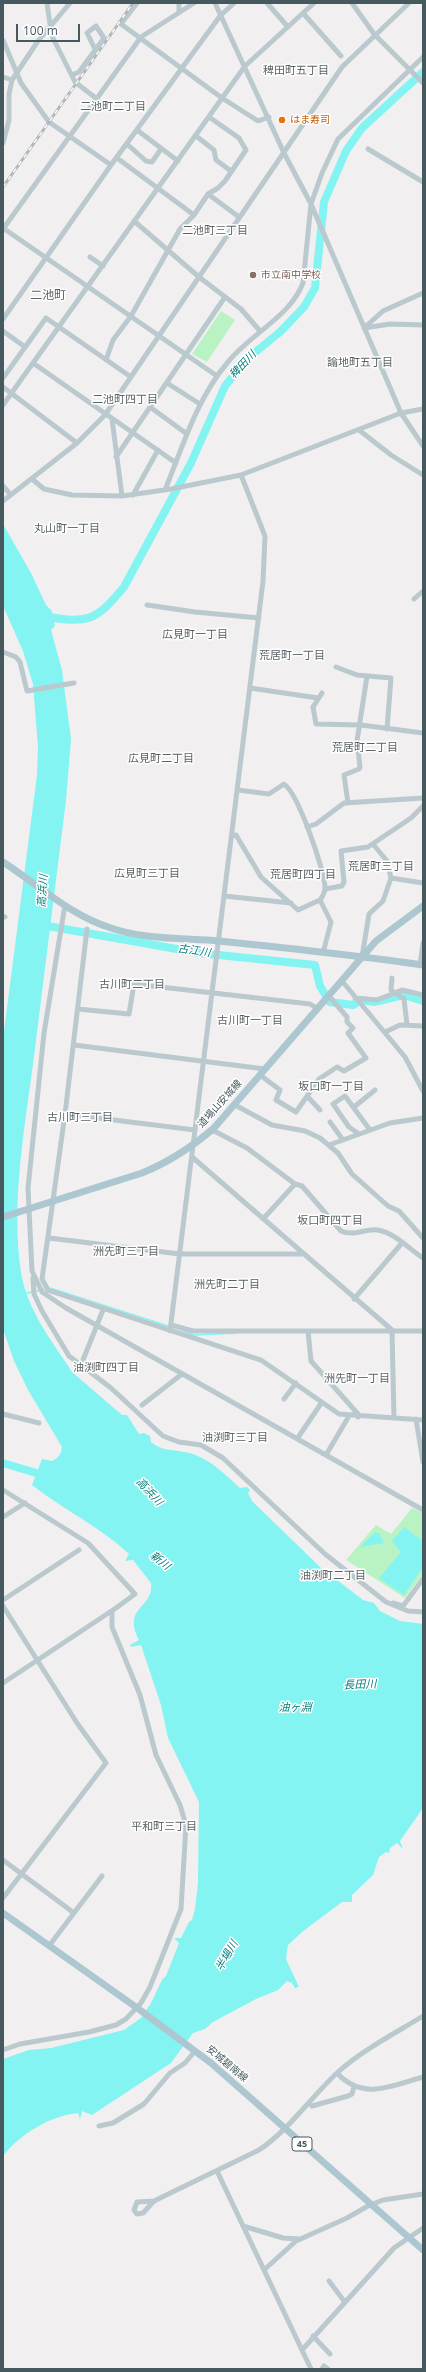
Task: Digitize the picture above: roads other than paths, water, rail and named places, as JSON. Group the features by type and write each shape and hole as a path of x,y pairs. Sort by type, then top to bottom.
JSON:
{"main road":[{"path":"3,862 63,904 88,919 109,928 144,936 218,941 421,965"},
{"name":"道場山安城線","path":"3,1217 142,1173 162,1165 194,1145 212,1130 235,1105 362,957 391,929 423,906"},
{"name":"安城碧南線","path":"3,1913 139,2009 195,2051 423,2250"}],"street":[{"path":"47,3 49,26 75,82 97,99"},
{"path":"3,143 10,120 9,94 12,80 16,72 49,26 70,3"},
{"path":"137,3 121,24 141,37 222,98 258,121 269,117"},
{"path":"179,3 179,12"},
{"path":"194,3 141,37 3,229 188,354 217,376"},
{"path":"215,3 269,117 284,153 311,204 402,413 423,446"},
{"path":"3,319 116,158 138,130 220,16 234,3"},
{"path":"267,3 288,27"},
{"path":"3,405 89,288 134,221 245,66 314,3"},
{"path":"352,3 374,34 423,83"},
{"path":"3,501 77,442 105,414 160,336 239,217 342,67 374,34 409,3"},
{"path":"303,13 341,56"},
{"path":"3,40 20,83 49,122 111,166"},
{"path":"72,75 79,72 95,49"},
{"path":"165,490 200,404 217,376 238,350 292,303 300,290 303,283 311,204 322,173 338,139 423,57"},
{"path":"3,77 12,80"},
{"path":"106,360 113,340 132,316 180,229 194,214 208,194 218,188 246,150 239,138 209,117"},
{"path":"138,130 178,160"},
{"path":"196,136 214,150 216,160 231,171"},
{"path":"127,144 146,161 152,162 162,148"},
{"path":"368,149 423,182"},
{"path":"116,158 157,189 194,214"},
{"path":"208,194 239,217"},
{"path":"134,221 199,277 241,310 260,331"},
{"path":"90,257 103,266"},
{"path":"364,328 383,312 423,293"},
{"path":"116,457 188,354 225,297"},
{"path":"3,378 46,318 131,377"},
{"path":"364,328 390,324 423,325"},
{"path":"3,331 25,347"},
{"path":"33,363 176,462"},
{"path":"168,383 200,404"},
{"path":"3,387 77,442"},
{"path":"150,407 188,434"},
{"path":"32,479 44,490 95,497 133,495 171,489 241,476 402,413 423,409"},
{"path":"112,419 122,496"},
{"path":"359,430 391,455 423,475"},
{"path":"133,495 158,450"},
{"path":"170,1331 259,618 266,544 262,527 241,476"},
{"path":"3,486 11,494"},
{"path":"414,599 423,591"},
{"path":"147,605 195,612 259,618"},
{"path":"3,652 16,657 20,662 27,691 72,684"},
{"path":"336,667 367,676 391,678 387,729"},
{"path":"348,803 344,776 359,769 356,741 360,725 367,676"},
{"path":"250,688 320,696 313,707 316,724 360,725 423,733"},
{"path":"232,836 236,836 241,842 261,877 298,910 320,900 325,889 320,860 307,827 288,787 284,784 269,794 238,790"},
{"path":"307,827 316,824 339,806 348,803 423,798"},
{"path":"325,889 342,886 344,882 341,851 368,847 411,818 423,806"},
{"path":"362,957 369,914 382,901 391,878 387,861 372,844"},
{"path":"391,878 423,884"},
{"path":"224,896 291,903"},
{"path":"320,900 331,922 323,953"},
{"path":"63,904 63,913 44,1033 26,1210 34,1294 42,1311 64,1350 111,1388 163,1436 179,1442 201,1445 222,1458 325,1554 386,1602 408,1611 423,1612"},
{"path":"87,929 54,1201 42,1279 48,1290 103,1310 261,1360 339,1414 358,1417 423,1420"},
{"path":"421,965 423,943"},
{"path":"392,978 391,990 395,991 404,999 407,1025"},
{"path":"342,981 405,1057 423,1091"},
{"path":"78,1009 130,1014 134,984 213,991 310,1004 318,1009"},
{"path":"356,998 377,1000 395,991 411,991 423,996"},
{"path":"74,1045 204,1061 262,1072 280,1090 276,1100 296,1112 319,1079 337,1067 344,1071 366,1058 348,1033 353,1028 339,1007 329,996"},
{"path":"385,1032 400,1025 423,1026"},
{"path":"354,1107 375,1090"},
{"path":"307,1096 320,1110"},
{"path":"359,1134 349,1127 333,1104 345,1096 370,1130"},
{"path":"235,1105 266,1123 305,1131 330,1145 338,1153 352,1174 388,1206 399,1211 423,1238"},
{"path":"65,1114 195,1130"},
{"path":"330,1145 402,1120 423,1118"},
{"path":"330,1122 343,1140"},
{"path":"212,1130 247,1148 295,1184 302,1186 341,1231 346,1234 376,1230 389,1234 423,1258"},
{"path":"192,1157 392,1330 394,1418"},
{"path":"263,1219 295,1184"},
{"path":"49,1238 180,1254 303,1254"},
{"path":"354,1298 402,1243"},
{"path":"32,1271 45,1294 97,1326 423,1510"},
{"path":"81,1365 103,1310"},
{"path":"171,1325 193,1331 423,1331"},
{"path":"308,1331 311,1361 341,1392 358,1414 358,1417"},
{"path":"142,1405 182,1374"},
{"path":"284,1399 296,1383"},
{"path":"297,1439 322,1402"},
{"path":"3,1414 39,1423"},
{"path":"326,1455 349,1416"},
{"path":"416,1419 423,1462"},
{"path":"3,1490 88,1543 123,1579 135,1594 38,1661 3,1683"},
{"path":"3,1517 24,1503"},
{"path":"3,1600 79,1550"},
{"path":"386,1602 403,1606 423,1579"},
{"path":"3,1606 77,1723 106,1763 3,1898"},
{"path":"3,2050 20,2044 89,2032 116,2025 139,2009 150,1987 181,1909 186,1825 180,1805 156,1755 140,1695 112,1627 112,1611"},
{"path":"3,1860 74,1912"},
{"path":"49,1946 102,1876"},
{"path":"154,2201 259,2150 284,2128 337,2073 361,2054 423,2016"},
{"path":"99,2126 113,2123 144,2104 170,2073 185,2063 195,2051"},
{"path":"337,2073 354,2087 372,2090 423,2077"},
{"path":"312,2106 348,2096 352,2094 354,2087"},
{"path":"217,2171 311,2369"},
{"path":"264,2270 287,2247 302,2238 383,2200 423,2194"},
{"path":"243,2226 283,2238 302,2238"},
{"path":"302,2350 344,2301 394,2248 423,2228"},
{"path":"329,2281 344,2301"},
{"path":"314,2336 330,2354"},
{"path":"322,2369 324,2366 328,2369"}],"water":[{"name":"油ヶ淵","path":"3,524 31,573 46,605 52,611 55,626 51,630 62,670 71,739 66,800 20,1168 17,1220 18,1246 24,1286 35,1313 72,1372 122,1415 127,1415 139,1434 144,1433 150,1436 151,1442 156,1446 198,1456 215,1466 240,1488 247,1487 250,1490 248,1493 252,1501 320,1567 363,1600 374,1603 380,1611 400,1621 423,1624 423,1808 400,1841 403,1849 397,1843 390,1848 389,1853 386,1852 379,1857 373,1875 352,1895 352,1902 342,1902 302,1932 288,1945 286,1959 299,1987 295,1988 292,1983 287,1981 278,1990 256,1999 213,2022 205,2029 193,2033 171,2063 92,2115 82,2111 80,2119 78,2113 46,2122 36,2127 18,2140 3,2156 3,2059 29,2050 51,2048 124,2030 141,2018 151,2003 162,1980 166,1976 179,1943 174,1938 181,1938 189,1922 192,1920 195,1909 198,1883 199,1802 168,1738 161,1705 141,1645 131,1647 130,1645 139,1640 135,1629 134,1620 136,1614 151,1592 151,1583 133,1560 125,1561 129,1554 118,1544 94,1526 32,1485 42,1459 54,1460 60,1454 62,1447 28,1390 14,1361 3,1329 3,1039 37,775 38,747 33,684 23,651 3,606"},
{"path":"404,1527 423,1541 423,1567 404,1595 379,1578 401,1552 392,1541"},
{"path":"375,1532 379,1533 384,1543 360,1547"}],"waterway":[{"name":"稗田川","path":"44,616 71,620 89,618 97,614 105,607 124,587 191,463 225,386 247,359 280,332 304,307 315,288 324,202 346,151 362,128 423,72"},
{"name":"古江川","path":"42,925 199,953 315,965 320,986 326,996"},
{"name":"古江川","path":"330,1002 353,1005 361,1000 374,1002 404,995 423,1001"},
{"path":"50,1288 168,1326"},
{"path":"27,1293 46,1289"},
{"path":"181,1330 194,1335 237,1333"},
{"name":"新川","path":"3,1463 46,1476"}],"railway":[{"path":"3,187 133,3"}],"place":[{"name":"はま寿司","path":"282,120"},
{"name":"市立南中学校","path":"253,275"}],"district":[{"name":"稗田町五丁目","path":"296,71"},
{"name":"二池町二丁目","path":"113,107"},
{"name":"二池町三丁目","path":"215,231"},
{"name":"二池町","path":"48,296"},
{"name":"論地町五丁目","path":"360,363"},
{"name":"二池町四丁目","path":"125,400"},
{"name":"丸山町一丁目","path":"67,529"},
{"name":"広見町一丁目","path":"195,635"},
{"name":"荒居町一丁目","path":"292,656"},
{"name":"荒居町二丁目","path":"365,748"},
{"name":"広見町二丁目","path":"161,759"},
{"name":"荒居町三丁目","path":"381,867"},
{"name":"広見町三丁目","path":"147,874"},
{"name":"荒居町四丁目","path":"303,875"},
{"name":"古川町二丁目","path":"132,985"},
{"name":"古川町一丁目","path":"250,1021"},
{"name":"坂口町一丁目","path":"331,1087"},
{"name":"古川町三丁目","path":"80,1118"},
{"name":"坂口町四丁目","path":"330,1221"},
{"name":"洲先町三丁目","path":"126,1252"},
{"name":"洲先町二丁目","path":"227,1285"},
{"name":"油渕町四丁目","path":"106,1368"},
{"name":"洲先町一丁目","path":"357,1379"},
{"name":"油渕町三丁目","path":"235,1438"},
{"name":"油渕町二丁目","path":"333,1576"},
{"name":"平和町三丁目","path":"164,1827"}],"water label":[{"name":"高浜川","path":"43,891"},
{"name":"高浜川","path":"149,1492"},
{"name":"長田川","path":"360,1685"},
{"name":"半場川","path":"227,1956"}]}
